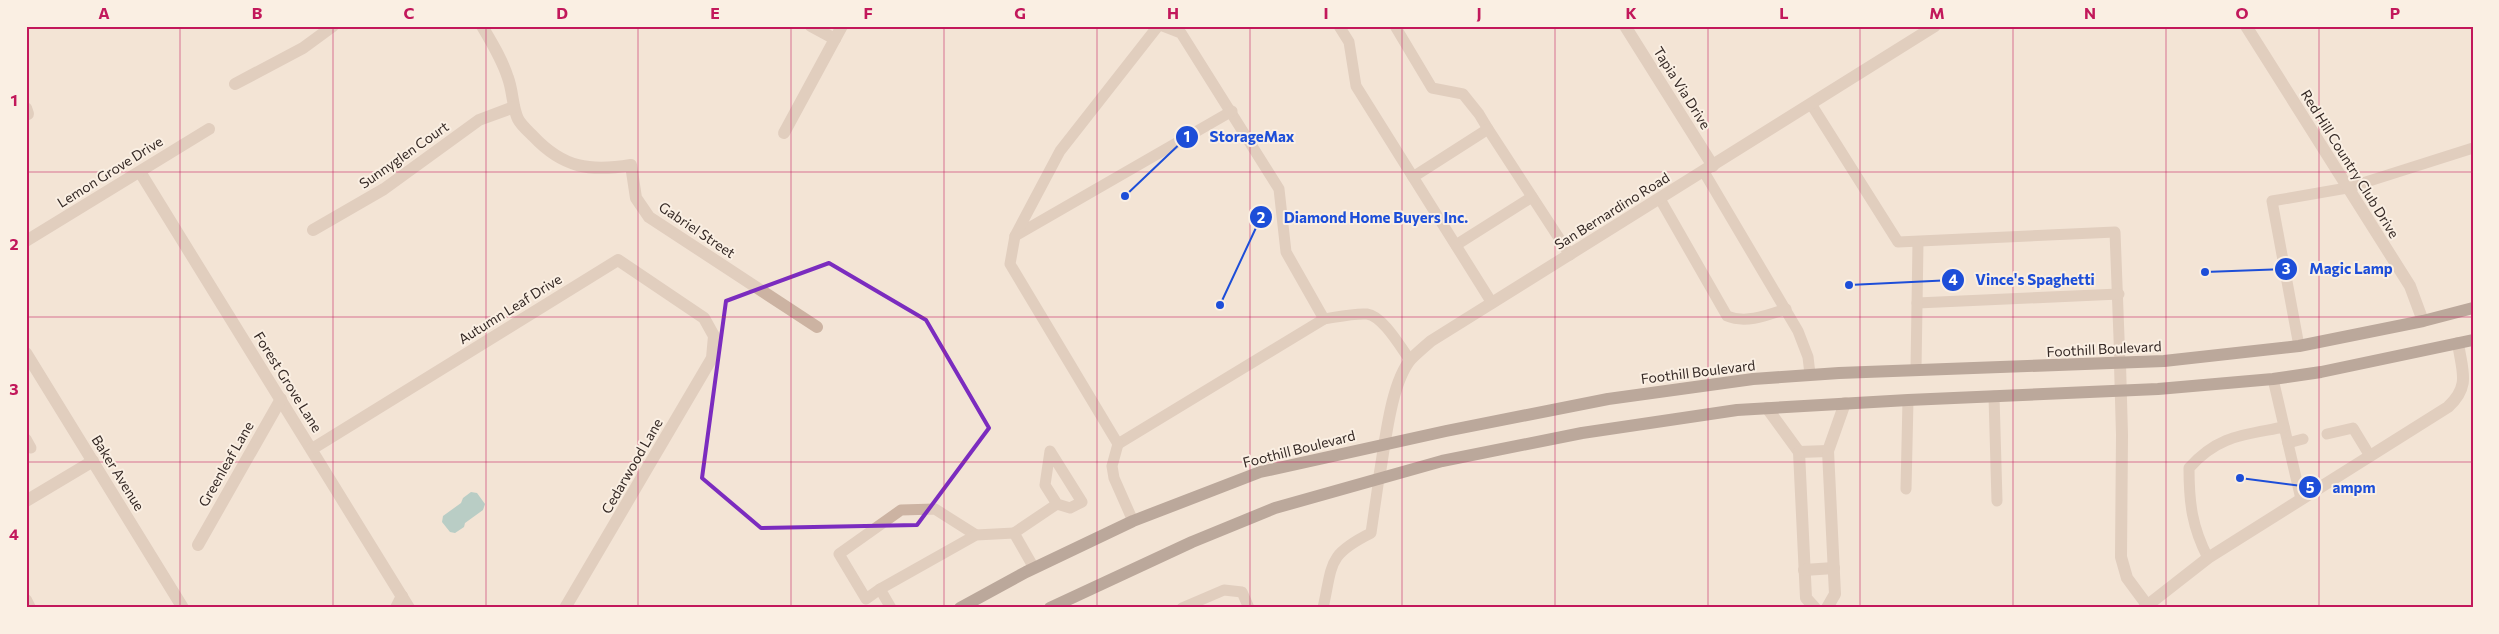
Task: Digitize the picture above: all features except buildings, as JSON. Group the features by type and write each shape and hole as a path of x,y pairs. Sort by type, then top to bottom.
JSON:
{"main road":[{"name":"Foothill Boulevard","path":"960,608 1034,568 1133,521 1260,472 1385,443 1608,399 1753,379 1810,374 2120,364 2191,358 2299,346 2423,321 2473,308"},
{"path":"1050,608 1192,542 1275,508 1442,461 1582,433 1737,410 1845,403 2121,391 2273,379 2321,372 2473,340"}],"street":[{"path":"235,84 303,48 333,26"},
{"name":"Gabriel Street","path":"482,26 498,53 509,79 514,107 519,121 542,146 560,159 587,168 604,170 631,166 636,198 648,217 817,327"},
{"path":"811,26 834,39"},
{"path":"784,133 842,26"},
{"name":"Tapia Via Drive","path":"1625,26 1708,169"},
{"name":"San Bernardino Road","path":"1379,478 1393,400 1410,360 1431,341 1935,26"},
{"name":"Red Hill Country Club Drive","path":"2246,26 2410,286 2423,321"},
{"name":"Sunnyglen Court","path":"313,230 384,189 479,120 514,107"},
{"name":"Lemon Grove Drive","path":"26,241 209,129"},
{"name":"Forest Grove Lane","path":"140,172 410,608"},
{"name":"Autumn Leaf Drive","path":"312,449 618,260 704,318 714,336"},
{"name":"Cedarwood Lane","path":"565,608 712,358 714,336"},
{"path":"2120,364 2121,557 2127,578 2146,606 2208,558 2448,407 2459,397 2464,386 2458,343"},
{"name":"Baker Avenue","path":"26,353 183,608"},
{"name":"Greenleaf Lane","path":"198,545 281,399"},
{"path":"1827,608 1835,594 1828,451 1845,403"},
{"path":"1767,408 1799,452 1806,598 1815,608"},
{"path":"1799,452 1828,451"},
{"path":"26,501 93,461"},
{"path":"1804,570 1834,568"},
{"path":"396,608 402,596"},
{"path":"26,600 30,608"}],"lane":[{"path":"1118,444 1010,264 1015,236 1060,151 1158,26"},
{"path":"1163,26 1181,33 1232,111 1279,189 1286,252 1324,319"},
{"path":"1339,26 1349,42 1356,86 1492,303"},
{"path":"1395,26 1432,88 1463,94 1479,114 1570,255"},
{"path":"1811,104 1898,242 2115,232 2119,294 2120,364"},
{"path":"1015,236 1232,111"},
{"path":"1413,176 1488,129"},
{"path":"2299,346 2272,201 2347,188 2473,148"},
{"path":"1708,169 1798,331 1808,357 1810,374"},
{"path":"1456,245 1532,197"},
{"path":"1660,199 1727,316 1736,320 1764,316 1786,309"},
{"path":"1916,370 1918,242"},
{"path":"1917,303 2119,294"},
{"path":"1133,521 1114,478 1112,466 1118,444 1324,319 1369,314 1381,322 1410,360"},
{"path":"2273,379 2301,499"},
{"path":"1994,396 1998,501"},
{"path":"1906,489 1908,400"},
{"path":"2208,558 2192,521 2189,468 2200,456 2228,438 2284,426"},
{"path":"2327,434 2353,428 2370,456"},
{"path":"2288,443 2303,439"},
{"path":"1050,451 1082,502 1070,508 1057,504 1046,485 1050,451"},
{"path":"1323,608 1334,559 1348,545 1371,533 1379,478"},
{"path":"976,535 935,509 900,510 839,554 866,599 880,589 976,535 1014,533 1057,504"},
{"path":"1014,533 1034,568"},
{"path":"880,589 891,608"},
{"path":"1182,608 1224,590 1242,592 1249,608"}],"highlighted area":[{"path":"829,263 926,320 989,428 917,525 761,528 702,478 726,301"}],"water":[{"path":"471,492 477,493 485,504 483,510 455,533 450,532 442,522 443,516 461,503 463,498"}],"place":[{"name":"StorageMax","path":"1125,196"},
{"name":"Magic Lamp","path":"2205,272"},
{"name":"Vince's Spaghetti","path":"1849,285"},
{"name":"Diamond Home Buyers Inc.","path":"1220,305"},
{"name":"ampm","path":"2240,478"}]}
